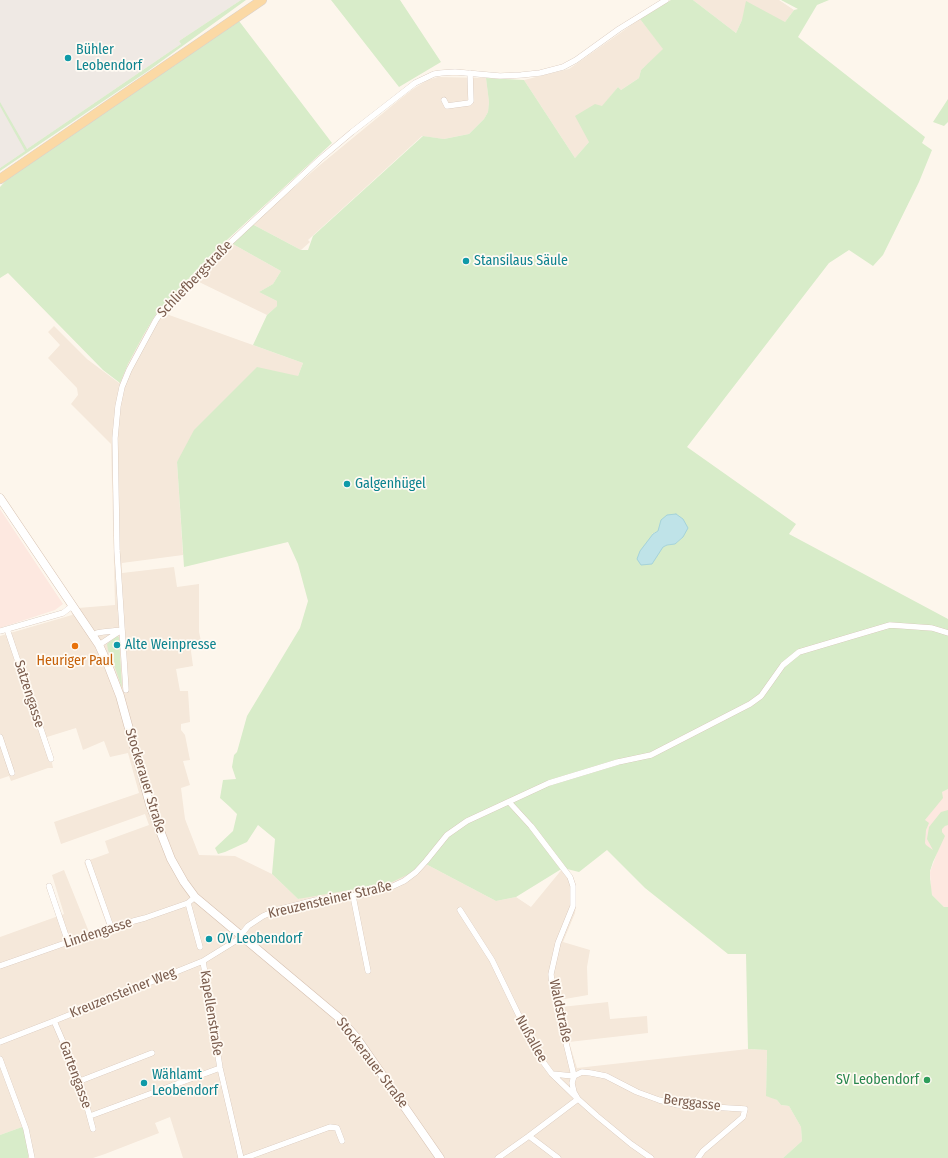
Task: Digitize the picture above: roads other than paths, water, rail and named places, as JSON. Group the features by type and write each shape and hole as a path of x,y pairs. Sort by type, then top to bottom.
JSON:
{"main road":[{"path":"0,179 262,0"}],"street":[{"name":"Schliefbergstraße","path":"126,690 117,558 115,438 118,406 122,387 129,370 156,320 172,301 219,253 320,159 403,92 426,77 441,73 500,76 522,75 540,73 563,67 576,60 619,29 666,0"},
{"path":"444,100 448,106 469,103 471,101 470,74"},
{"name":"Stockerauer Straße","path":"0,498 99,645 120,696 142,780 157,825 171,859 184,882 195,897 338,1017 356,1037 440,1158"},
{"path":"0,631 63,613 72,606"},
{"name":"Kreuzensteiner Straße","path":"240,935 254,921 277,910 316,900 365,894 391,887 404,881 416,872 443,840 457,827 467,821 549,783 618,762 651,755 750,704 761,696 783,665 799,652 890,625 932,628 948,633"},
{"name":"Satzengasse","path":"7,629 51,759"},
{"path":"92,636 96,633 122,630"},
{"path":"99,645 122,630"},
{"path":"0,737 12,773"},
{"name":"Waldstraße","path":"509,802 531,826 570,877 573,886 573,906 558,943 552,974 552,985 574,1076"},
{"path":"88,862 111,927"},
{"path":"50,886 68,942"},
{"path":"353,896 368,971"},
{"name":"Lindengasse","path":"0,966 111,927 188,904 195,897"},
{"path":"188,904 200,947"},
{"name":"Nußallee","path":"460,910 492,960 538,1056 552,1074 578,1099 631,1144 651,1158"},
{"name":"Kreuzensteiner Weg","path":"0,1042 203,960 237,940 240,935"},
{"name":"Kapellenstraße","path":"203,960 220,1068 242,1158"},
{"name":"Gartengasse","path":"54,1021 80,1081 93,1129"},
{"path":"80,1081 152,1053"},
{"path":"0,1059 26,1129 32,1158"},
{"path":"90,1116 220,1068"},
{"name":"Berggasse","path":"552,1074 574,1076 582,1072 591,1072 606,1076 637,1092 659,1100 678,1104 745,1108 742,1118 703,1151 698,1158"},
{"path":"498,1158 578,1099 572,1083 574,1076"},
{"path":"245,1158 330,1127 337,1128 342,1141"},
{"path":"529,1136 558,1158"}],"water":[{"path":"676,514 683,519 688,528 683,537 675,544 663,547 652,564 641,565 637,559 640,551 653,534 658,531 661,520 667,515"}],"place":[{"name":"Bühler Leobendorf","path":"68,58"},
{"name":"Stansilaus Säule","path":"466,261"},
{"name":"Galgenhügel","path":"347,484"},
{"name":"Alte Weinpresse","path":"117,645"},
{"name":"Heuriger Paul","path":"75,646"},
{"name":"OV Leobendorf","path":"209,939"},
{"name":"SV Leobendorf","path":"927,1080"},
{"name":"Wählamt Leobendorf","path":"144,1083"}]}
